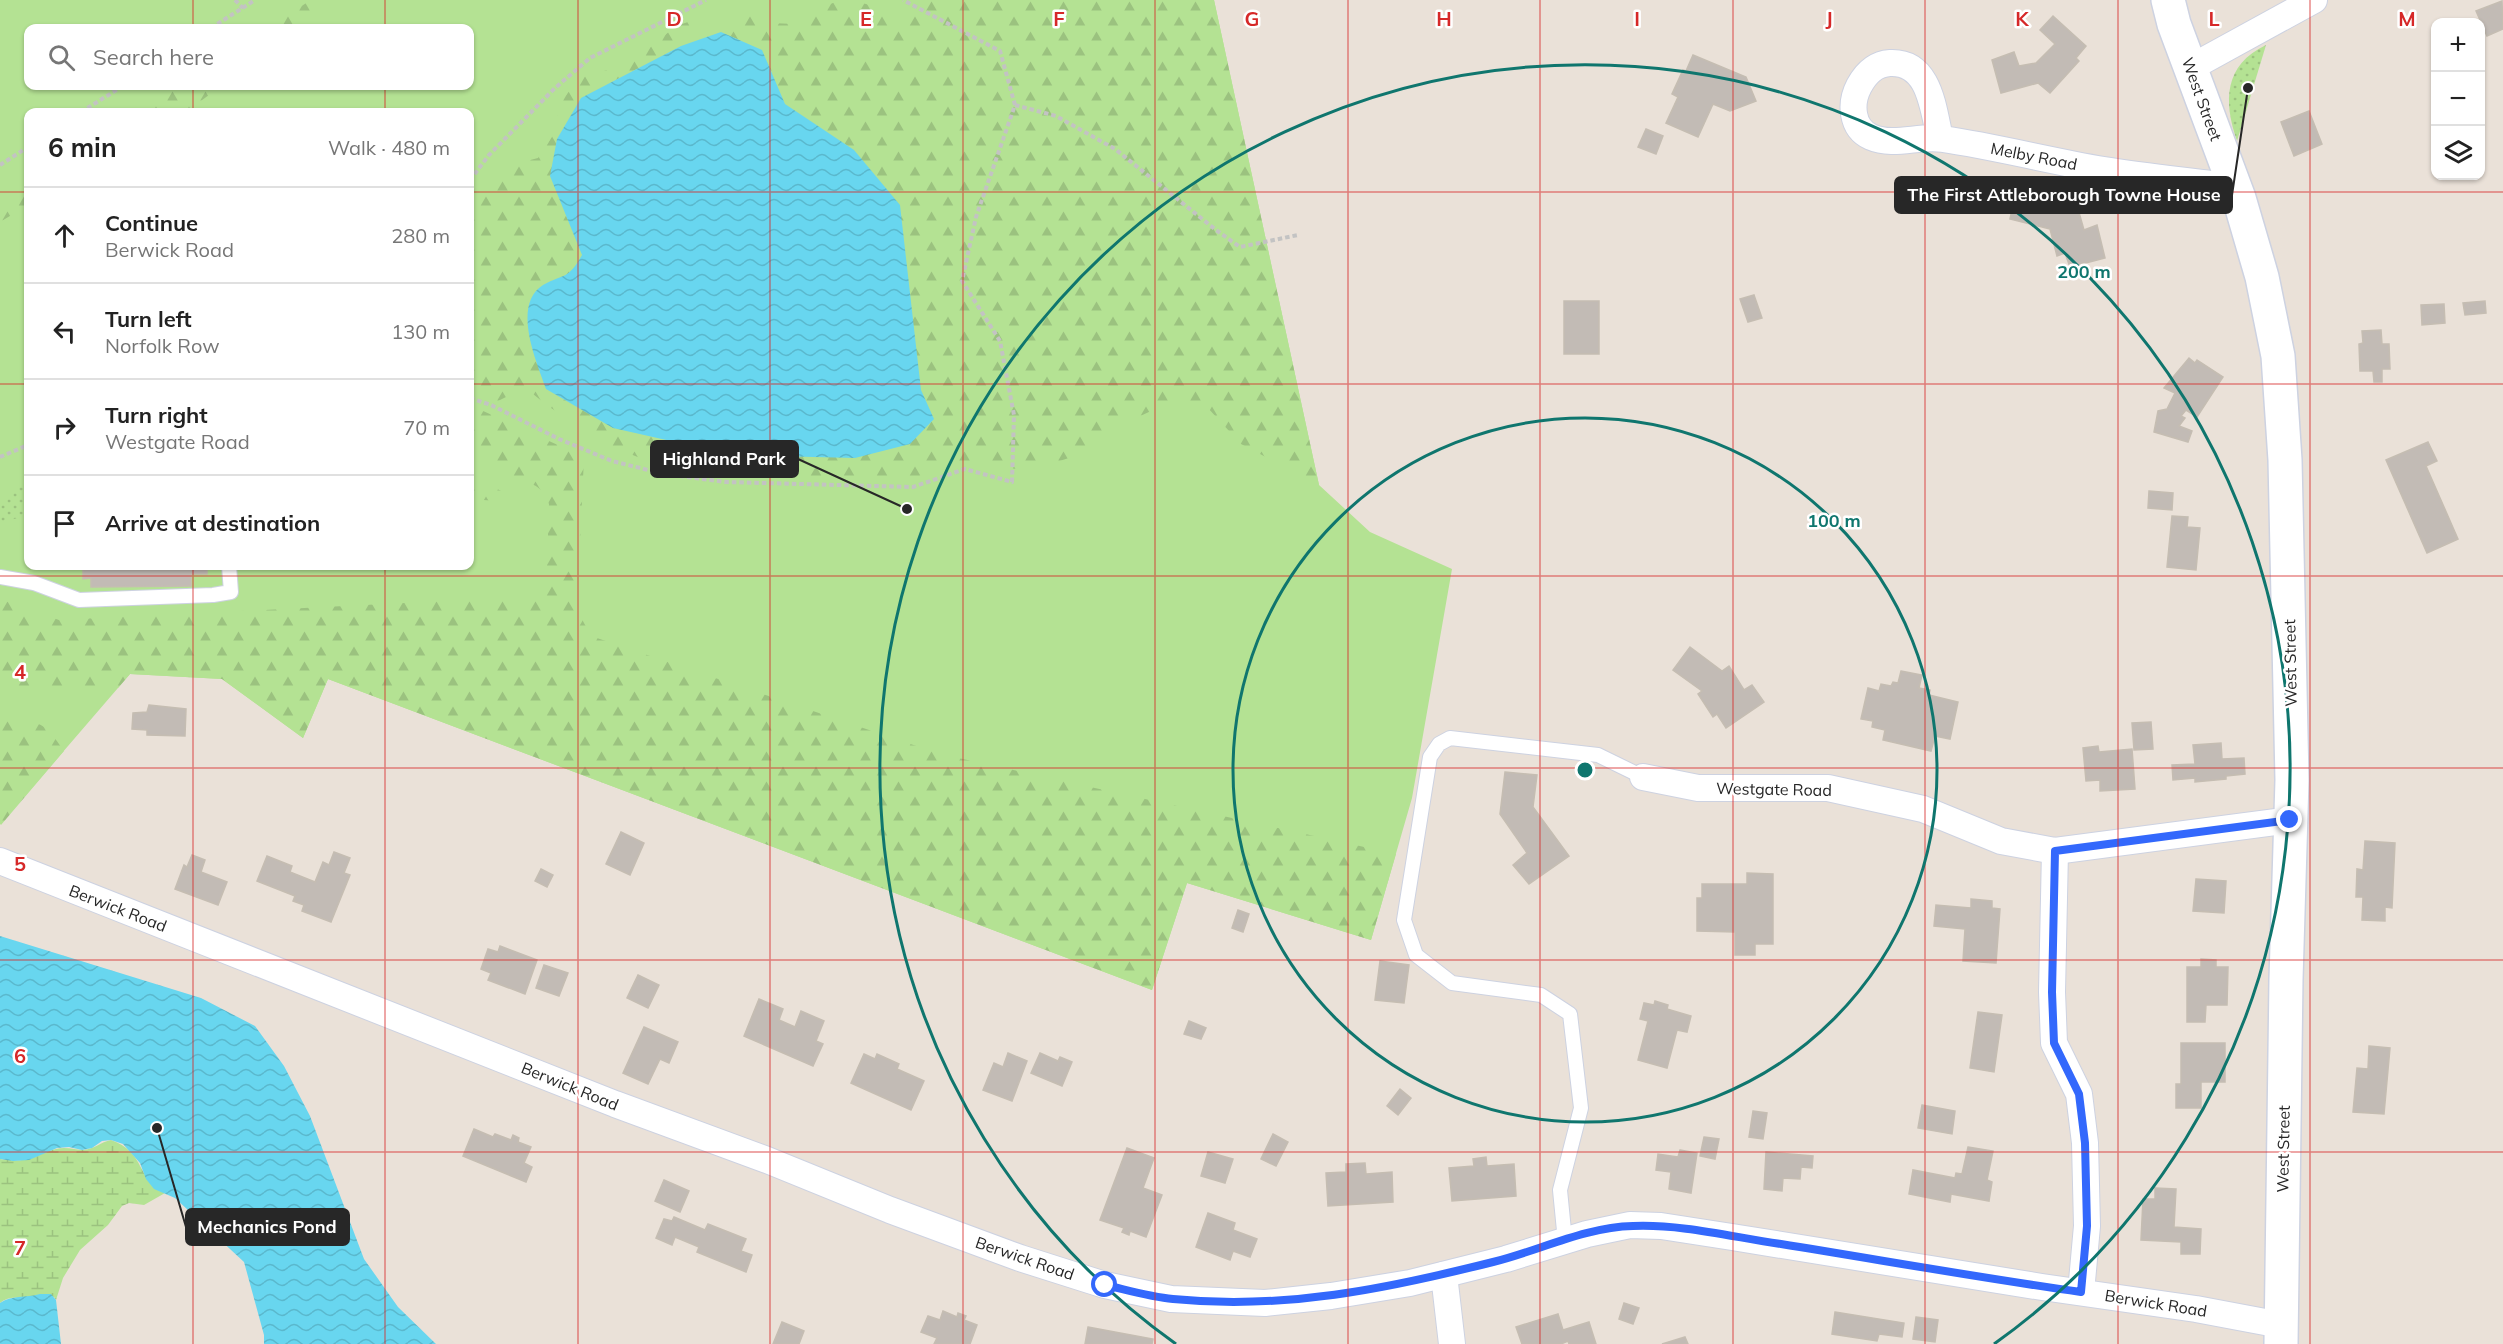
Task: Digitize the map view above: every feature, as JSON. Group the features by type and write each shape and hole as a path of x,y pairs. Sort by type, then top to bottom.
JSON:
{"main road":[{"name":"West Street","path":"2168,0 2190,68 2235,187 2262,277 2278,357 2285,460 2290,820 2281,1335"}],"street":[{"path":"2190,68 2314,0"},
{"name":"Melby Road","path":"1940,138 2104,170 2235,187"},
{"name":"Westgate Road","path":"1643,777 1698,788 1828,788 1923,809 2001,841 2055,851 2290,820"},
{"path":"2055,851 2052,992 2054,1043 2079,1094 2085,1143 2087,1226 2081,1292"},
{"name":"Berwick Road","path":"0,861 890,1210 1020,1258 1105,1285 1171,1299 1265,1303 1343,1294 1444,1275 1564,1241 1630,1226 1661,1226 2196,1309 2281,1335"},
{"path":"1444,1275 1452,1344"}],"lane":[{"path":"0,577 34,583 79,600 213,595 231,592 229,570"},
{"path":"1564,1241 1560,1190 1581,1108 1570,1014 1541,995 1452,983 1416,955 1404,920 1430,757 1439,744 1450,738 1598,755 1643,777"}],"path":[{"path":"235,0 243,8"},
{"path":"218,24 255,0"},
{"path":"474,175 489,155 555,88 590,58 706,0"},
{"path":"474,399 612,461 664,474 726,482 913,487 965,469 1012,482 1014,415 1000,341 963,281 976,217 1015,105 1000,51 903,0"},
{"path":"87,108 117,90"},
{"path":"1015,105 1056,116 1115,149 1240,247 1298,235"},
{"path":"0,165 24,150"},
{"path":"0,458 24,447"}],"green space":[{"path":"0,0 1214,0 1319,485 1370,532 1452,569 1412,798 1371,940 1187,883 1152,990 328,679 303,738 222,679 130,674 0,825"},
{"path":"311,0 338,0 300,24 273,24"},
{"path":"849,0 900,14 920,0 1214,0 1319,485 1241,444 1207,407 1164,405 1123,424 1081,454 1029,471 966,461 916,477 763,480 650,462 608,445 548,406 528,390 512,394 496,402 474,395 474,188 511,165 538,158 557,129 557,106 580,78 631,63 676,26 691,21 692,29 681,46 581,98 550,176 582,255 571,273 541,286 934,419 921,390 854,150 785,104 762,50 721,32 726,14 741,11 770,23 795,24 824,6"},
{"path":"2266,45 2237,141 2230,112 2230,86 2242,63 2252,53"},
{"path":"172,90 216,90 191,108 142,108"},
{"path":"24,189 24,207 0,222 0,206"},
{"path":"474,407 584,457 577,610 591,636 940,754 1396,854 1371,940 1187,883 1152,990 328,679 303,738 222,679 130,674 118,688 0,685 0,599 59,620 546,596 549,504 546,496 538,487 504,473 474,446"},
{"path":"474,477 505,493 505,498 497,501 474,499"},
{"path":"24,481 24,516 0,523 0,501"},
{"path":"0,714 16,724 33,723 45,727 64,751 1,825"},
{"path":"111,1140 130,1152 149,1181 165,1193 144,1205 129,1203 122,1206 108,1225 80,1250 63,1278 56,1300 54,1297 42,1296 9,1298 0,1303 0,1159 24,1160 60,1148 84,1150"}],"water":[{"path":"721,32 762,50 785,104 854,150 900,205 921,390 934,419 910,444 855,458 733,455 613,428 546,389 529,335 529,306 534,294 543,285 566,275 582,255 550,176 557,139 581,98 681,46"},
{"path":"0,936 201,998 255,1026 284,1066 310,1116 364,1259 398,1307 436,1344 264,1344 264,1335 244,1262 175,1198 154,1189 146,1179 140,1163 123,1144 111,1140 102,1141 92,1148 82,1150 69,1147 57,1148 29,1160 0,1159"},
{"path":"51,1294 56,1300 61,1344 0,1344 0,1303 9,1299"}],"building":[{"path":"2502,1 2503,29 2487,36 2485,18 2479,18 2476,11"},
{"path":"2053,16 2086,46 2076,58 2079,61 2050,93 2038,83 2001,93 1992,60 2014,52 2019,66 2036,63 2055,44 2040,30"},
{"path":"1693,55 1746,77 1756,101 1730,111 1713,104 1698,137 1666,123 1678,97 1672,94"},
{"path":"2309,111 2322,144 2294,156 2281,122"},
{"path":"1646,129 1663,136 1656,154 1638,147"},
{"path":"2036,188 2064,194 2061,206 2078,209 2084,230 2097,225 2105,258 2070,267 2065,253 2057,256 2050,229 2010,219 2015,196 2033,202"},
{"path":"1754,295 1762,318 1748,322 1740,299"},
{"path":"1564,301 1599,301 1599,354 1564,354"},
{"path":"2485,301 2486,313 2465,315 2463,303"},
{"path":"2444,304 2445,323 2422,325 2421,305"},
{"path":"2381,330 2382,344 2389,344 2390,369 2382,369 2382,382 2374,382 2373,371 2360,371 2359,344 2363,343 2362,331"},
{"path":"2189,358 2195,363 2197,360 2223,377 2197,417 2186,410 2181,416 2185,418 2179,426 2192,431 2188,442 2154,432 2158,411 2167,409 2175,393 2164,388"},
{"path":"2428,442 2437,461 2426,466 2458,539 2427,553 2386,460"},
{"path":"2149,491 2173,493 2172,510 2148,508"},
{"path":"2172,516 2188,517 2187,527 2200,528 2196,570 2167,567"},
{"path":"83,570 207,570 207,574 191,574 191,586 91,587 91,578 83,579"},
{"path":"1690,647 1722,671 1729,666 1744,690 1752,685 1764,702 1726,728 1717,714 1713,717 1698,694 1702,691 1673,670"},
{"path":"1901,671 1922,675 1919,688 1930,690 1929,695 1958,702 1950,739 1935,736 1931,751 1883,740 1885,730 1872,727 1873,721 1861,719 1868,688 1879,691 1881,684 1891,686 1893,682 1898,683"},
{"path":"149,705 186,709 185,736 147,735 147,730 132,729 133,713 147,712"},
{"path":"2151,722 2153,749 2134,750 2132,723"},
{"path":"2221,743 2222,759 2244,758 2245,774 2226,776 2226,779 2195,782 2195,778 2173,780 2172,765 2195,764 2193,745"},
{"path":"2098,746 2099,752 2132,749 2135,789 2100,791 2100,780 2086,781 2083,748"},
{"path":"1505,772 1537,775 1533,807 1569,856 1529,884 1513,865 1527,853 1500,814"},
{"path":"621,832 644,843 630,875 606,864"},
{"path":"2365,841 2395,843 2392,908 2385,907 2385,921 2362,920 2363,897 2356,897 2357,869 2363,870"},
{"path":"334,852 350,858 344,873 350,875 331,922 302,911 304,905 293,901 295,896 257,881 267,856 292,866 290,872 315,882 323,862 329,865"},
{"path":"192,855 205,860 201,872 227,882 218,905 175,889 184,865 187,867"},
{"path":"541,869 553,875 547,887 535,881"},
{"path":"1747,873 1773,874 1773,944 1755,944 1755,955 1735,955 1735,932 1697,931 1697,898 1702,898 1702,884 1747,884"},
{"path":"2196,879 2226,881 2224,913 2193,911"},
{"path":"1971,899 1992,901 1992,908 2000,909 1996,963 1963,961 1965,929 1934,926 1936,905 1971,908"},
{"path":"1238,910 1249,914 1243,932 1232,928"},
{"path":"500,946 537,960 525,994 488,980 491,973 481,969 488,949 498,952"},
{"path":"2201,959 2216,960 2216,967 2228,967 2227,1005 2206,1005 2205,1022 2187,1022 2187,967 2201,967"},
{"path":"1380,961 1409,965 1404,1003 1375,1000"},
{"path":"544,965 568,973 559,996 536,988"},
{"path":"638,975 659,985 648,1008 627,998"},
{"path":"759,999 783,1009 779,1020 795,1027 801,1011 824,1021 816,1041 823,1044 813,1066 744,1036"},
{"path":"1655,1001 1668,1005 1667,1009 1691,1016 1687,1032 1677,1030 1667,1068 1638,1060 1648,1021 1640,1019 1644,1003 1654,1005"},
{"path":"1978,1012 2002,1015 1994,1072 1970,1068"},
{"path":"1189,1021 1206,1028 1201,1039 1184,1034"},
{"path":"644,1027 678,1042 669,1063 660,1059 648,1084 623,1073"},
{"path":"2181,1043 2225,1043 2225,1082 2201,1082 2201,1108 2176,1108 2176,1084 2181,1084"},
{"path":"2369,1046 2390,1048 2384,1114 2353,1112 2357,1068 2368,1069"},
{"path":"1008,1053 1027,1061 1012,1101 983,1090 994,1063 1003,1067"},
{"path":"1040,1053 1058,1061 1060,1057 1072,1062 1062,1086 1031,1073"},
{"path":"864,1054 875,1059 877,1054 899,1064 897,1069 924,1081 911,1110 851,1083"},
{"path":"1400,1089 1411,1098 1398,1115 1387,1106"},
{"path":"1922,1105 1955,1111 1952,1134 1918,1128"},
{"path":"1753,1111 1767,1113 1763,1139 1749,1137"},
{"path":"474,1129 493,1137 495,1134 511,1140 513,1135 519,1138 518,1142 531,1147 524,1163 532,1167 526,1182 463,1156"},
{"path":"1273,1134 1288,1142 1276,1166 1261,1159"},
{"path":"1704,1137 1719,1139 1715,1159 1700,1156"},
{"path":"1968,1147 1993,1151 1987,1180 1992,1182 1989,1201 1951,1194 1950,1202 1909,1194 1913,1170 1955,1178 1956,1173 1962,1174"},
{"path":"1127,1148 1154,1158 1143,1188 1162,1195 1146,1237 1130,1231 1129,1235 1122,1232 1124,1228 1100,1220"},
{"path":"1680,1150 1697,1153 1691,1193 1669,1189 1671,1172 1656,1170 1658,1154 1678,1157"},
{"path":"1208,1152 1233,1159 1225,1183 1201,1176"},
{"path":"1766,1152 1813,1156 1812,1168 1801,1167 1800,1179 1783,1178 1782,1191 1764,1189"},
{"path":"1486,1157 1487,1166 1514,1164 1516,1196 1452,1201 1449,1168 1474,1166 1473,1159"},
{"path":"1365,1163 1366,1174 1392,1172 1393,1202 1328,1206 1326,1173 1346,1172 1346,1164"},
{"path":"664,1180 689,1191 680,1212 655,1201"},
{"path":"2155,1188 2176,1189 2174,1227 2201,1229 2200,1254 2181,1254 2181,1242 2141,1240 2143,1199 2155,1199"},
{"path":"1208,1213 1235,1223 1233,1230 1257,1239 1250,1257 1233,1251 1230,1260 1196,1247"},
{"path":"674,1217 705,1230 708,1224 746,1239 741,1251 752,1255 746,1272 697,1252 699,1247 675,1237 672,1245 656,1238 664,1219 672,1221"},
{"path":"1624,1303 1639,1308 1633,1324 1619,1319"},
{"path":"943,1311 957,1317 958,1313 966,1316 964,1320 977,1325 970,1344 934,1344 937,1338 921,1332 928,1316 940,1320"},
{"path":"1835,1312 1904,1323 1902,1337 1879,1334 1877,1341 1832,1334"},
{"path":"1558,1314 1563,1330 1589,1322 1596,1344 1569,1344 1568,1341 1561,1344 1522,1344 1516,1327"},
{"path":"1916,1317 1938,1320 1935,1342 1913,1339"},
{"path":"782,1322 804,1331 799,1344 773,1344"},
{"path":"1088,1327 1153,1339 1152,1344 1085,1344"},
{"path":"1685,1337 1688,1344 1662,1344"}],"place":[{"name":"The First Attleborough Towne House","path":"2248,88"},
{"name":"Highland Park","path":"907,509"},
{"name":"Mechanics Pond","path":"157,1128"}],"route":[{"path":"1105,1285 1171,1299 1265,1303 1331,1296 1410,1283 1506,1259 1587,1234 1630,1226 1661,1226 2081,1292 2087,1226 2085,1143 2079,1094 2054,1043 2052,992 2055,851 2290,820"}]}
